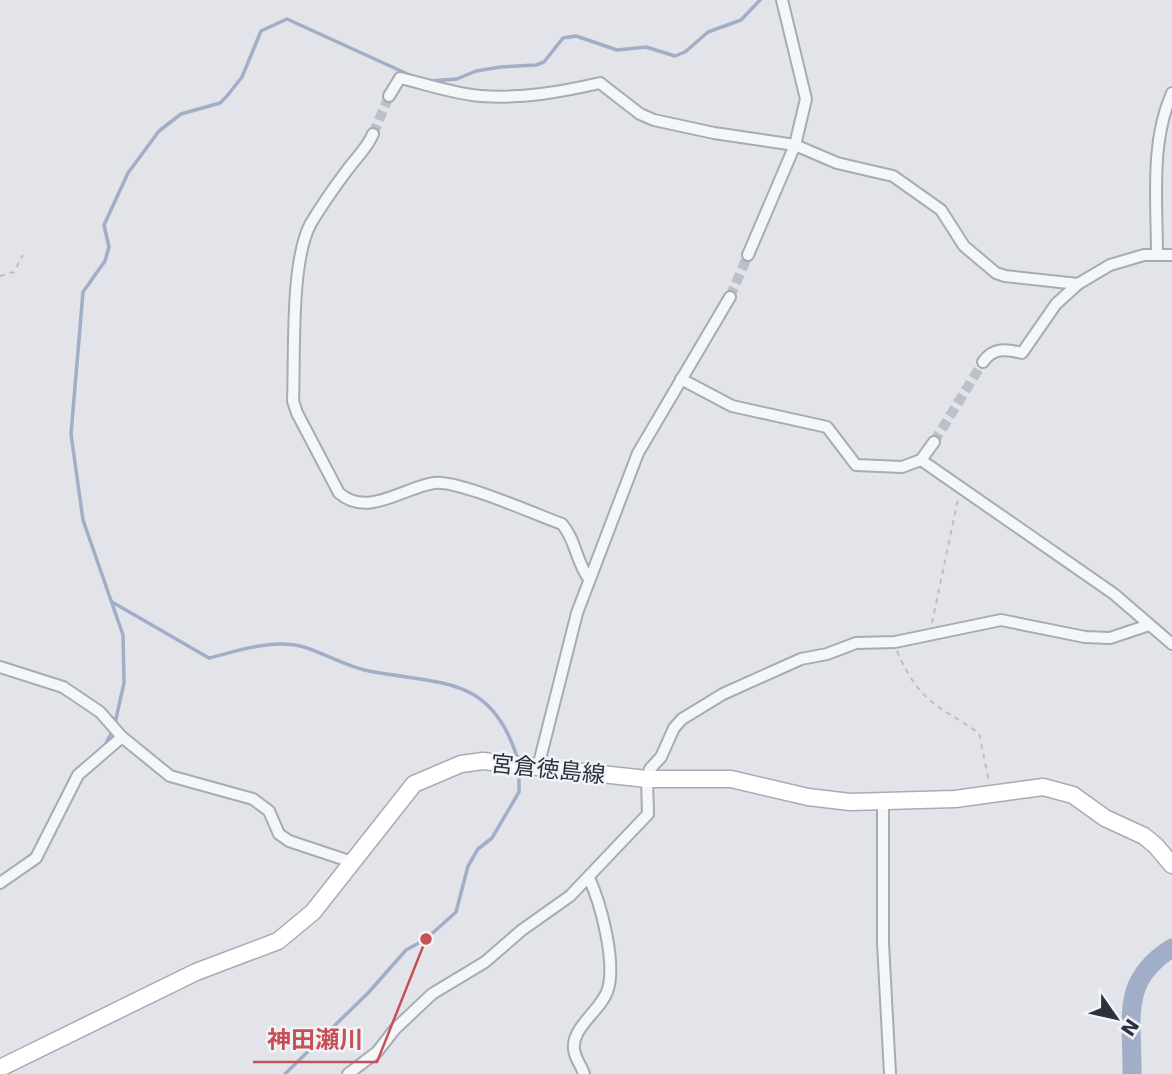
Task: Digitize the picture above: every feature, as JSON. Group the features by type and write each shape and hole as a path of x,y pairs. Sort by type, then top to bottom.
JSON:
{"main road":[{"name":"宮倉徳島線","path":"0,1068 196,972 278,941 313,912 414,785 431,775 461,764 483,761 647,779 731,779 829,800 955,799 1043,787 1073,795 1105,818 1144,836 1172,866"}],"street":[{"path":"748,255 795,145 806,99 782,0"},
{"path":"389,96 400,78 478,96 557,93 600,83 640,114 654,120 714,133 795,145 837,163 901,180 941,210 964,246 996,273 1032,281 1078,284"},
{"path":"1157,255 1157,167 1161,125 1172,93"},
{"path":"373,134 368,146 348,169 311,225 304,242 296,317 293,401 297,413 339,493 347,499 356,504 370,503 436,482 457,486 562,524 570,534 583,571 589,579"},
{"path":"984,362 986,357 1004,349 1022,353 1056,304 1078,284 1110,265 1157,255 1172,255"},
{"path":"538,767 589,579 638,453 730,297"},
{"path":"681,379 732,406 827,427 856,465 902,467 921,460 934,442"},
{"path":"921,460 960,490 1114,594 1172,644"},
{"path":"348,1074 377,1052 395,1029 432,994 485,962 589,878 648,814 647,779 650,769 661,757 674,728 682,719 723,694 801,659 827,654 856,643 895,642 1001,620 1085,637 1110,638 1149,625"},
{"path":"0,667 62,687 100,712 122,737 170,776 253,799 269,811 279,834 289,841 352,862"},
{"path":"0,883 36,858 78,775 122,737"},
{"path":"883,801 883,943 890,1074"},
{"path":"584,1074 575,1054 574,1043 608,989 608,943 597,896 589,878"}],"path":[{"path":"0,276 14,272 23,255"},
{"path":"929,634 960,490"},
{"path":"895,642 915,689 927,701 979,733 990,793"}],"waterway":[{"path":"429,81 457,79 476,71 501,67 536,65 544,62 563,38 576,36 617,50 646,47 675,56 685,52 708,32 741,20 760,0"},
{"path":"115,723 124,683 123,635 83,520 71,434 83,292 105,261 109,247 104,225 128,173 159,131 181,114 220,103 242,77 261,31 287,19 412,76"},
{"path":"112,602 209,658 256,646 292,645 361,669 462,689 479,698 494,712 507,732 518,760"},
{"path":"105,745 113,730"},
{"path":"285,1074 369,992 406,950 426,939 456,912 468,866 478,849 492,838 519,792 519,775"},
{"path":"24,861 33,853 72,776"},
{"path":"1132,1074 1131,1019 1136,988 1155,961 1172,948"}],"tunnel":[{"path":"373,134 389,96"},
{"path":"730,297 748,255"},
{"path":"934,442 983,362"}],"place":[{"name":"神田瀬川","path":"426,939"}]}
